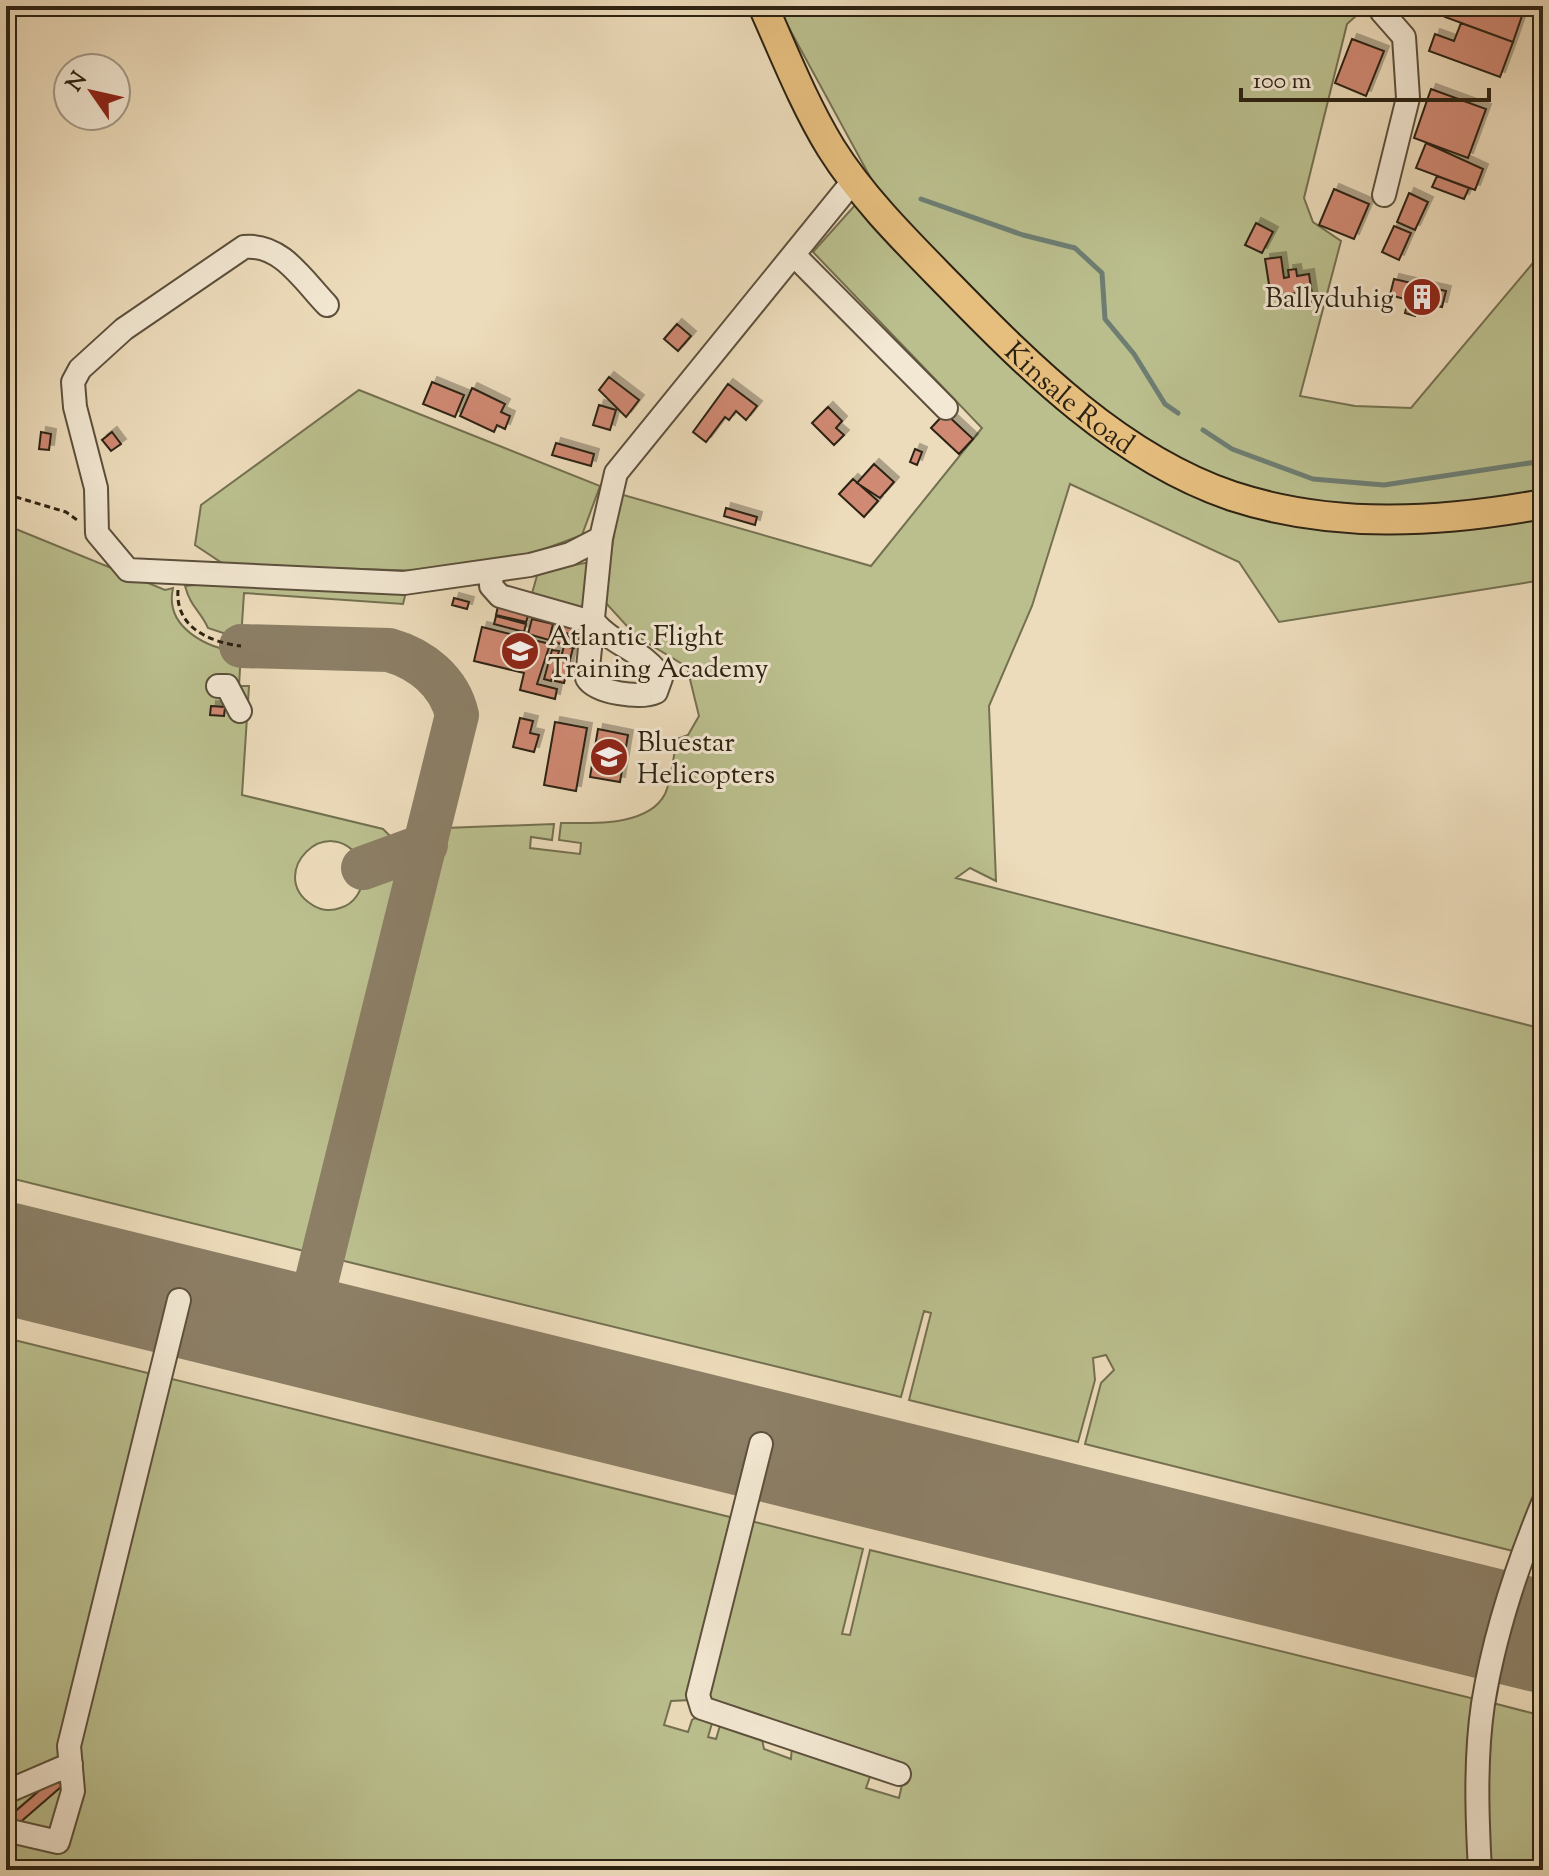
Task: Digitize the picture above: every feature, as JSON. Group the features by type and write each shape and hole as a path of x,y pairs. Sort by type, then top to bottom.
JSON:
{"main road":[{"name":"Kinsale Road","path":"763,6 830,147 854,180 920,256 1023,356 1108,428 1190,479 1269,506 1355,520 1490,513 1543,504"}],"street":[{"path":"1382,12 1404,37 1408,98 1384,195"},
{"path":"492,571 491,586 500,596 595,623 601,538 616,473 854,180"},
{"path":"327,305 275,251 262,245 244,247 124,329 80,369 73,382 75,407 96,488 97,533 128,570 404,583 492,571 570,554 601,538"},
{"path":"794,255 946,408"},
{"path":"218,686 227,686 238,711"},
{"path":"6,1830 58,1842 73,1791 69,1746 179,1300"},
{"path":"761,1444 698,1695 702,1708 899,1774"},
{"path":"1480,1870 1477,1809 1483,1704 1522,1553 1543,1503"},
{"path":"6,1792 71,1764"}],"path":[{"path":"6,494 66,512 97,533"},
{"path":"182,573 177,604 184,620 204,636 241,646"}],"green space":[{"path":"777,6 1367,6 1347,24 1304,198 1313,222 1341,241 1300,396 1355,406 1411,408 1543,251 1543,580 1279,622 1239,562 1070,484 1032,606 989,706 996,881 970,868 956,878 1543,1029 1543,1489 1517,1552 1085,1444 1101,1383 1114,1370 1106,1355 1093,1358 1095,1380 1078,1442 909,1400 931,1313 924,1311 901,1397 336,1259 445,828 554,824 552,840 531,837 530,848 580,854 581,843 559,840 561,823 618,821 633,818 657,805 667,788 677,739 688,735 699,716 687,667 636,636 604,601 620,494 871,566 982,428 813,252 874,184"},
{"path":"359,390 600,486 582,535 526,556 424,571 225,565 195,545 201,505"},
{"path":"6,525 165,590 173,588 175,614 191,634 215,646 241,652 239,686 249,686 242,795 383,829 400,846 360,859 347,846 332,841 318,844 306,852 298,864 295,877 299,891 311,904 329,910 354,900 364,876 404,860 407,870 308,1252 6,1177"},
{"path":"590,562 585,609 531,597 538,572"},
{"path":"231,581 407,588 403,604 244,593 241,639 208,628 185,586"},
{"path":"6,1338 738,1519 691,1700 671,1701 664,1725 688,1732 692,1720 699,1716 713,1720 708,1737 716,1739 722,1719 761,1734 764,1749 791,1759 792,1744 871,1774 866,1788 899,1798 905,1771 708,1707 704,1693 747,1520 863,1549 842,1634 850,1635 870,1550 1475,1699 1476,1870 6,1870"},
{"path":"1489,1702 1543,1716 1543,1870 1485,1870"}],"building":[{"path":"1449,6 1525,7 1513,42 1445,17"},
{"path":"1461,23 1513,42 1500,77 1429,51 1435,34 1454,41"},
{"path":"1352,39 1384,51 1366,96 1335,83"},
{"path":"1431,89 1486,109 1468,158 1414,138"},
{"path":"1426,143 1483,169 1475,190 1416,168"},
{"path":"1437,176 1469,188 1464,199 1432,187"},
{"path":"1334,189 1369,204 1354,239 1319,225"},
{"path":"1409,193 1428,202 1415,230 1397,222"},
{"path":"1256,223 1273,232 1262,253 1245,245"},
{"path":"1394,226 1411,233 1399,260 1382,252"},
{"path":"1281,257 1284,278 1289,277 1288,270 1296,269 1297,276 1309,274 1313,301 1298,303 1297,293 1271,297 1265,259"},
{"name":"Ballyduhig","path":"1394,279 1446,291 1442,307 1418,302 1415,316 1405,313 1408,300 1390,295"},
{"path":"677,324 691,336 678,351 664,339"},
{"path":"609,377 639,400 626,417 599,390"},
{"path":"432,382 464,395 455,417 423,404"},
{"path":"728,384 757,406 746,420 736,411 729,420 725,417 706,442 693,432"},
{"path":"472,388 505,404 501,412 510,416 505,429 497,425 494,432 460,416"},
{"path":"599,405 616,410 610,430 593,425"},
{"path":"828,407 842,421 836,428 844,435 834,445 812,423"},
{"path":"945,413 973,439 959,454 931,428"},
{"path":"41,432 51,434 49,450 39,449"},
{"path":"112,432 121,444 111,451 102,440"},
{"path":"556,443 594,454 591,466 552,455"},
{"path":"915,449 922,452 917,465 910,462"},
{"path":"874,464 894,482 880,498 857,483"},
{"path":"853,479 878,501 864,517 839,494"},
{"path":"726,508 757,517 755,525 724,516"},
{"path":"454,598 469,602 467,609 452,605"},
{"path":"498,606 529,613 526,622 496,615"},
{"path":"496,616 526,624 524,632 494,624"},
{"path":"532,619 553,624 549,640 528,634"},
{"path":"559,622 580,626 578,636 557,631"},
{"path":"482,627 550,644 537,684 557,689 555,699 520,690 524,673 474,661"},
{"path":"556,633 577,638 574,648 554,642"},
{"path":"564,646 573,648 564,683 555,681"},
{"path":"552,650 559,651 551,681 544,679"},
{"path":"211,706 225,707 224,716 210,715"},
{"path":"520,718 533,721 530,733 539,735 534,752 513,747"},
{"path":"555,722 587,728 576,791 544,785"},
{"path":"598,729 628,735 620,782 590,777"},
{"path":"55,1777 62,1786 17,1825 10,1816"}],"waterway":[{"path":"921,199 1023,235 1075,248 1102,273 1105,319 1134,354 1165,404 1178,413"},
{"path":"1203,430 1232,449 1313,479 1384,485 1543,461"}],"taxiway":[{"path":"241,646 389,650 412,659 432,673 448,692 457,715 314,1291 324,1323 345,1341"},
{"path":"363,868 426,845"},
{"path":"262,1321 300,1306 314,1291"}],"runway":[{"path":"6,1258 1543,1637"}],"place":[{"name":"Ballyduhig","path":"1422,297"},
{"name":"Atlantic Flight Training Academy","path":"520,651"},
{"name":"Bluestar Helicopters","path":"609,757"}]}
